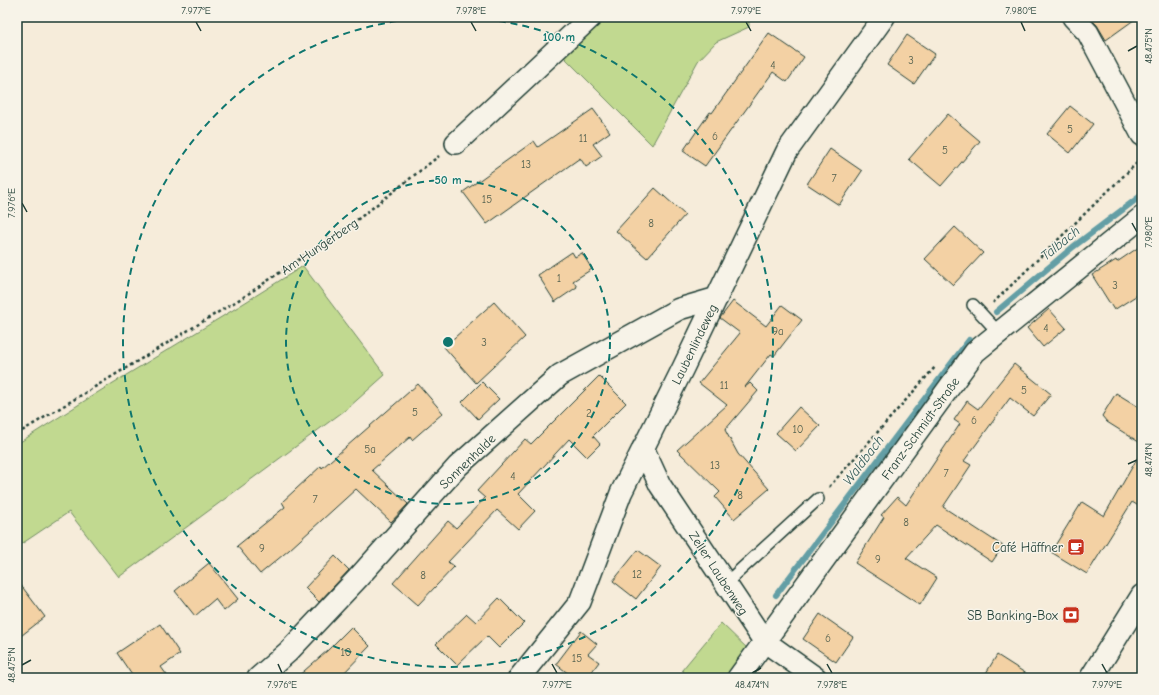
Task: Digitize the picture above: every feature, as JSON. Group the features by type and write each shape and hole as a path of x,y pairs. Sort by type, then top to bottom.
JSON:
{"street":[{"path":"456,143 591,17"},
{"name":"Laubenlindeweg","path":"519,678 580,602 621,493 717,298 787,151 884,17"},
{"path":"1073,17 1088,33 1142,135"},
{"name":"Franz-Schmidt-Straße","path":"738,678 976,352 1142,217"},
{"name":"Sonnenhalde","path":"258,678 288,652 358,578 458,466 560,375 680,309 717,298"},
{"name":"Zeller Laubenweg","path":"643,448 660,485 764,641 816,678"},
{"path":"1091,678 1142,596"}],"lane":[{"path":"973,305 999,333"},
{"path":"726,584 818,499"}],"path":[{"name":"Am Hungerberg","path":"17,434 251,291 352,224 456,143"}],"green space":[{"path":"601,17 749,17 749,27 716,42 698,61 652,145 560,53"},
{"path":"303,266 385,375 348,408 119,577 69,512 17,547 17,444"},
{"path":"721,623 750,651 731,678 689,678 682,670"}],"building":[{"path":"1089,17 1138,17 1106,40 1097,25"},
{"path":"769,33 804,57 787,82 773,72 705,166 683,151"},
{"path":"907,35 935,54 914,84 887,65"},
{"path":"1070,106 1093,124 1070,153 1047,134"},
{"path":"593,109 610,132 593,144 602,156 586,167 580,158 487,224 463,192 534,141 538,147"},
{"path":"948,114 980,141 941,186 909,159"},
{"path":"830,149 862,171 839,205 807,184"},
{"path":"655,188 685,215 647,258 616,231"},
{"path":"955,227 983,253 953,285 925,259"},
{"path":"1142,245 1142,292 1114,310 1092,275 1116,260 1117,262"},
{"path":"572,252 575,257 582,253 592,269 573,281 577,287 555,302 538,275"},
{"path":"733,301 766,326 782,305 802,320 774,356 771,354 745,387 750,383 758,391 725,430 738,454 769,489 734,519 715,497 720,492 677,450 727,405 699,383 740,333 720,318"},
{"path":"494,302 525,337 476,383 444,347"},
{"path":"1049,309 1066,328 1043,347 1027,328"},
{"path":"1014,364 1051,394 1033,416 1010,398 964,461 971,465 943,507 1003,546 992,562 936,525 906,558 937,578 920,605 855,563 884,517 881,515 897,497 906,505 960,424 954,420 967,401 978,409"},
{"path":"599,376 626,403 593,436 600,444 587,457 569,439 518,494 535,511 518,529 497,510 448,562 454,567 418,605 393,583 448,521 456,528 485,498 477,491 525,439 531,444"},
{"path":"482,382 499,399 478,419 462,402"},
{"path":"418,384 443,413 412,440 410,437 372,470 408,504 391,522 356,489 289,550 260,574 237,546 285,507 282,502 321,466 322,468"},
{"path":"1116,393 1142,409 1142,444 1107,422 1102,416"},
{"path":"799,407 820,426 796,451 776,433"},
{"path":"1142,450 1142,508 1132,502 1087,574 1051,552 1082,502 1104,516"},
{"path":"638,550 661,567 636,599 613,581"},
{"path":"335,556 349,570 319,602 305,588"},
{"path":"209,563 238,599 224,611 215,599 195,616 175,591"},
{"path":"17,580 45,617 17,639"},
{"path":"499,598 524,623 499,648 487,636 457,665 436,644 467,614 476,622"},
{"path":"820,614 853,637 836,662 803,639"},
{"path":"160,624 180,654 161,667 169,678 134,678 117,653"},
{"path":"351,627 370,646 339,678 296,678 328,650"},
{"path":"581,631 597,644 588,654 599,662 587,678 574,678 556,664"},
{"path":"997,655 1033,678 983,678"}],"waterway":[{"name":"Talbach","path":"996,312 1073,247 1142,195"},
{"name":"Waldbach","path":"776,595 969,340"}],"place":[{"name":"Café Häffner","path":"1076,547"},
{"name":"SB Banking-Box","path":"1071,615"}]}
